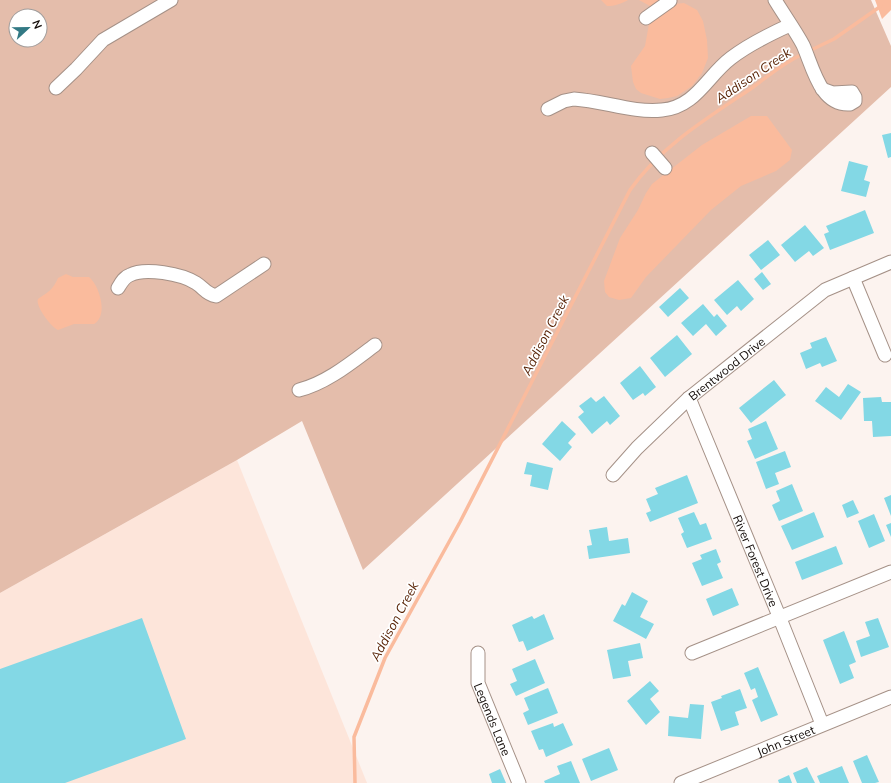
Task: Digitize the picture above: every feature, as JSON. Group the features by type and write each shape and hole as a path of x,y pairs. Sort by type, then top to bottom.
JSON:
{"street":[{"path":"56,88 76,70 102,40 171,0"},
{"path":"775,0 802,45 822,90"},
{"path":"646,18 670,1"},
{"path":"548,109 564,101 574,99 652,111 680,106 694,98 729,59 790,25"},
{"path":"652,153 664,166"},
{"name":"Brentwood Drive","path":"613,474 636,448 689,398 825,290 891,262"},
{"path":"118,288 130,274 140,272 167,273 196,283 208,294 216,296 264,264"},
{"path":"853,278 885,355"},
{"path":"299,390 309,387 347,366 375,345"},
{"name":"River Forest Drive","path":"689,398 780,616 822,724"},
{"path":"692,653 891,572"},
{"name":"Legends Lane","path":"478,653 478,683 520,783"},
{"name":"John Street","path":"681,783 891,697"}],"shaded area":[{"path":"0,0 871,0 891,46 891,87 363,570 302,421 237,460 0,593"},
{"path":"601,0 628,0 613,6 607,6"},
{"path":"639,0 661,0 675,4 684,3 697,10 703,21 707,40 708,58 702,73 692,86 677,96 660,99 641,93 636,89 633,82 631,66 645,46 649,24 656,14 650,6"},
{"path":"875,0 891,0 891,10 882,19"},
{"path":"751,116 767,116 792,150 790,160 776,171 741,186 711,210 646,277 631,298 619,300 609,297 605,292 604,281 620,238 638,210 652,184 702,145"},
{"path":"66,274 73,277 89,277 96,286 102,307 99,320 94,324 74,324 58,330 41,311 38,299 52,288 58,278"},
{"path":"237,460 367,783 0,783 0,593"}],"building":[{"path":"891,133 891,157 888,158 882,135"},
{"path":"849,161 868,166 864,180 870,182 866,197 841,191"},
{"path":"865,210 874,233 830,250 824,234 829,232 826,226"},
{"path":"805,225 824,248 813,256 809,251 795,262 781,245"},
{"path":"768,240 780,255 761,270 749,255"},
{"path":"762,272 771,284 763,290 754,279"},
{"path":"738,280 754,299 741,311 737,306 727,315 714,300"},
{"path":"680,288 689,298 668,317 659,307"},
{"path":"703,304 714,317 717,314 727,326 716,336 706,324 693,336 681,323"},
{"path":"677,335 692,354 665,377 650,358"},
{"path":"826,337 837,361 822,367 820,363 806,369 800,353 812,348 810,343"},
{"path":"640,366 656,387 645,396 643,393 633,400 620,383"},
{"path":"774,380 786,395 751,423 739,408"},
{"path":"848,384 861,392 841,420 815,401 826,387 839,397"},
{"path":"604,396 620,416 610,425 607,421 592,434 578,417 584,412 579,406 591,397 596,402"},
{"path":"881,397 882,402 891,402 891,436 873,437 872,421 864,421 863,398"},
{"path":"562,421 576,434 568,443 572,447 560,461 542,444"},
{"path":"766,421 778,449 755,459 747,441 752,439 748,429"},
{"path":"785,451 791,467 775,473 779,484 766,489 756,462"},
{"path":"527,462 553,468 548,490 530,486 532,475 524,474"},
{"path":"687,475 698,503 650,522 646,513 651,511 646,499 658,494 655,488"},
{"path":"792,484 803,511 779,521 772,505 780,501 776,491"},
{"path":"891,495 891,516 884,498"},
{"path":"853,500 859,513 847,518 842,505"},
{"path":"694,512 700,525 706,523 712,539 687,548 681,534 684,532 678,518"},
{"path":"814,512 824,537 792,550 781,526"},
{"path":"874,514 885,541 869,548 858,521"},
{"path":"891,523 891,537 886,525"},
{"path":"607,527 609,541 628,538 630,553 589,559 587,546 592,545 589,530"},
{"path":"836,546 843,564 802,580 795,562"},
{"path":"716,549 721,562 717,564 723,578 702,586 692,563 702,559 700,555"},
{"path":"732,588 739,605 713,616 706,599"},
{"path":"632,592 648,601 640,617 654,624 646,639 613,621 622,604 625,606"},
{"path":"544,614 554,639 527,651 523,641 519,642 512,625 532,616 534,619"},
{"path":"142,618 186,739 65,783 0,783 0,669"},
{"path":"878,618 889,647 861,657 856,641 870,636 865,622"},
{"path":"844,631 856,662 849,665 854,678 840,684 823,640"},
{"path":"640,643 643,658 628,661 631,676 613,679 607,650"},
{"path":"535,659 545,683 516,696 510,684 517,681 512,669"},
{"path":"758,667 778,715 761,722 752,700 758,697 755,688 751,690 744,673"},
{"path":"650,681 659,691 650,699 660,712 646,725 627,701"},
{"path":"548,688 558,713 528,725 523,713 529,710 524,698"},
{"path":"740,689 747,708 735,712 739,725 721,731 711,702 722,698 721,696"},
{"path":"690,704 704,705 701,739 668,736 669,716 688,718"},
{"path":"553,723 554,727 563,723 573,745 546,757 543,749 539,750 531,731"},
{"path":"609,748 618,770 591,781 582,759"},
{"path":"867,755 879,782 862,783 853,761"},
{"path":"571,761 580,783 545,783 544,781 560,774 557,766"},
{"path":"842,766 849,783 820,783 817,776"},
{"path":"807,767 815,783 797,783 793,773"},
{"path":"500,769 506,783 492,783 489,774"},
{"path":"789,775 792,783 779,783 778,780"}],"waterway":[{"name":"Addison Creek","path":"809,51 834,39 881,6"},
{"name":"Addison Creek","path":"355,783 354,737 385,658 460,522 630,190 642,174 670,146 718,110 752,88 783,65 803,54"}]}
